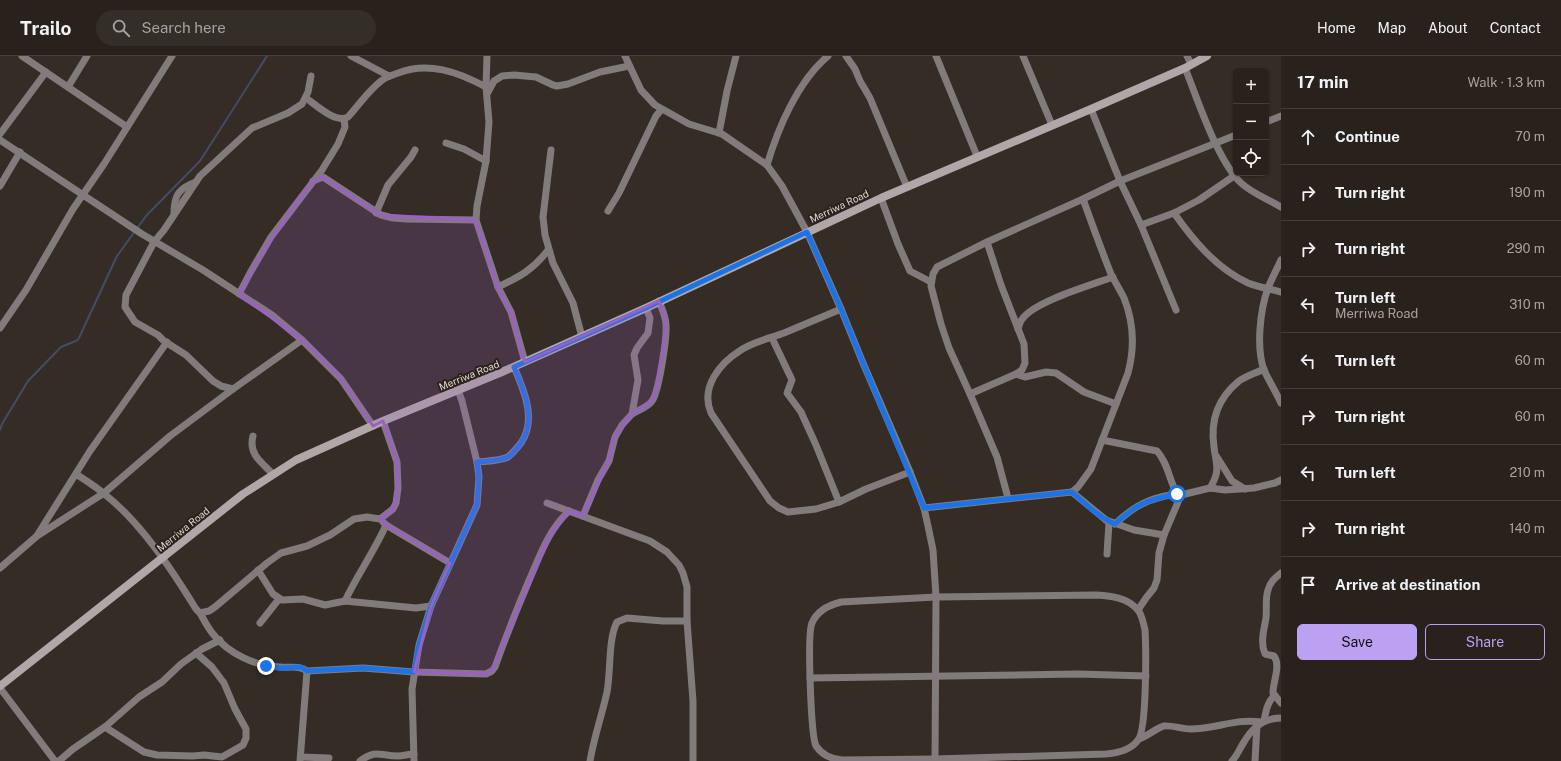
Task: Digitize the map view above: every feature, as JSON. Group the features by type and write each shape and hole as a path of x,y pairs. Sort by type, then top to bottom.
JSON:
{"street":[{"path":"22,56 127,128"},
{"path":"68,87 87,56"},
{"path":"0,328 26,290 73,209 84,195 172,56"},
{"path":"351,56 389,76"},
{"path":"487,56 486,91 488,122 486,161 477,206 476,220 498,287 511,312 525,362"},
{"path":"625,56 641,90 647,98 661,110 689,124 725,136 767,165 782,186 807,232 841,309 924,508 933,550 936,597 935,760"},
{"path":"719,133 727,91 736,56"},
{"path":"767,165 779,130 793,101 816,67 828,56"},
{"path":"846,56 856,69 860,81 870,98 907,187"},
{"path":"936,56 977,156"},
{"path":"1023,56 1052,125"},
{"path":"1187,56 1188,66 1216,144 1233,174"},
{"name":"Merriwa Road","path":"0,687 92,612 162,559 243,494 296,460 383,421 582,337 880,198 1091,109 1207,56"},
{"path":"486,91 494,81 502,76 514,75 536,77 557,86 568,84 600,72 629,66"},
{"path":"344,120 351,114 375,85 389,76 408,69 435,68 455,72 486,91"},
{"path":"0,134 46,72"},
{"path":"233,389 221,386 213,381 186,355 158,335 135,322 125,304 126,295 154,242 174,214 174,203 176,196 187,186 196,182 207,169 252,128 288,113 302,104 306,98 311,76"},
{"path":"306,98 323,111 344,120"},
{"path":"1091,109 1120,181 1141,225 1176,310"},
{"path":"608,211 619,193 656,116 661,110"},
{"path":"1269,121 1281,116"},
{"path":"240,294 250,273 270,239 322,170 342,136 345,128 344,120"},
{"path":"1008,498 997,457 949,348 934,302 931,282 937,267 987,242 1120,181 1233,136"},
{"path":"0,140 154,242 272,315 302,340 341,379 373,426"},
{"path":"446,143 464,149 486,161"},
{"path":"376,213 388,185 411,158 415,150"},
{"path":"551,150 543,217 545,235 548,250 560,279 573,303 582,337"},
{"path":"0,186 20,152"},
{"path":"1141,225 1174,213 1199,200 1234,176 1249,189 1281,207"},
{"path":"313,181 323,178 329,180 376,213 393,218 476,220"},
{"path":"880,198 910,271 931,282"},
{"path":"924,508 1072,492 1078,487 1091,470 1130,366 1133,331 1130,313 1113,277 1083,199"},
{"path":"1174,213 1193,238 1218,263 1240,279 1281,292"},
{"path":"970,394 1016,374 1024,368 1026,359 1024,344 1001,285 987,242"},
{"path":"498,287 530,270 548,250"},
{"path":"1281,260 1268,289 1263,305 1260,332 1260,352 1264,370 1281,403"},
{"path":"1018,330 1023,318 1034,309 1071,292 1113,277"},
{"path":"583,516 598,480 609,461 615,437 622,425 632,414 652,402 657,388 666,333 665,316 659,302"},
{"path":"632,414 638,380 634,355 637,348 648,333 650,318 646,308"},
{"path":"841,309 742,349 721,366 708,386 706,399 710,413 770,501 779,508 788,512 816,509 839,502 866,489 910,472"},
{"path":"772,338 792,380 787,393 802,412 839,502"},
{"path":"0,568 37,536 104,493 170,436 302,340"},
{"path":"37,536 114,415 167,342"},
{"path":"477,462 507,457 516,450 527,431 529,412 523,388 514,367"},
{"path":"1210,488 1217,476 1213,437 1214,415 1225,394 1240,381 1264,370"},
{"path":"1016,374 1025,376 1046,372 1056,373 1084,392 1116,404"},
{"path":"360,761 367,756 378,753 414,757 412,689 419,645 431,606 477,505 479,477 477,462 458,390"},
{"path":"380,519 391,512 395,506 398,481 397,462 383,421"},
{"path":"253,436 253,453 273,474"},
{"path":"1102,440 1157,451 1169,472 1172,485 1179,494"},
{"path":"1215,454 1232,481 1245,489"},
{"path":"76,474 104,493 127,514 162,559 213,634 220,640 251,662 281,668 301,667 307,671 363,668 414,672 486,674 492,671 496,667 535,564 549,537 562,517 568,511"},
{"path":"1115,524 1133,508 1155,498 1210,488 1225,490 1245,489 1264,486 1281,480"},
{"path":"1072,492 1106,520 1140,531 1164,535"},
{"path":"1138,610 1154,588 1157,580 1159,553 1179,494"},
{"path":"547,503 650,541 667,552 679,565 686,582 687,620 693,701 693,761"},
{"path":"200,613 209,611 215,607 278,555 306,546 330,535 354,518 367,517 380,519 386,526 450,563"},
{"path":"1106,520 1109,523 1107,554"},
{"path":"345,601 352,585 386,526"},
{"path":"258,570 279,599 303,600 325,605 345,601 416,608 431,606"},
{"path":"1281,573 1272,580 1268,589 1266,599 1266,617 1262,639 1265,654 1274,656 1277,661 1278,668 1273,690 1274,696 1281,703"},
{"path":"1139,739 1143,720 1146,676 1145,628 1138,610 1127,601 1109,596 936,597 841,602 832,604 823,609 811,624 810,678 815,741 816,745 825,756 842,760 935,760 1106,754 1121,752 1131,747 1139,739 1165,726 1190,729 1212,727 1224,723 1243,721 1261,723"},
{"path":"260,623 279,599"},
{"path":"590,761 594,739 607,693 610,675 612,638 617,622 627,618 663,621 687,620"},
{"path":"59,761 104,727 139,697 162,682 196,653 220,640"},
{"path":"104,727 144,752 157,755 204,755 222,758 243,745 246,738 246,729 235,709 224,683 212,667 196,653"},
{"path":"307,671 300,759 329,758"},
{"path":"810,678 1078,674 1146,676"},
{"path":"0,687 55,761"},
{"path":"1255,761 1261,723 1269,700 1274,696"},
{"path":"1232,761 1244,740 1261,723 1273,718 1281,718"}],"highlighted area":[{"path":"323,177 381,215 476,220 498,287 511,312 525,362 659,301 665,316 666,333 655,397 645,407 632,414 615,437 609,461 583,516 569,511 549,537 492,671 486,674 414,672 431,606 450,563 386,525 380,519 393,509 398,488 397,462 383,421 373,426 341,379 302,340 239,294 262,253 297,201 313,181"}],"waterway":[{"path":"0,430 2,424 28,381 61,347 78,340 117,256 146,216 200,161 267,56"}],"route":[{"path":"266,666 281,668 301,667 307,671 363,668 414,672 419,645 431,606 477,505 479,477 477,462 507,457 516,450 527,431 529,412 523,388 514,367 646,308 807,232 841,309 924,508 1072,492 1106,520 1115,524 1137,505 1155,498 1177,494"}]}
